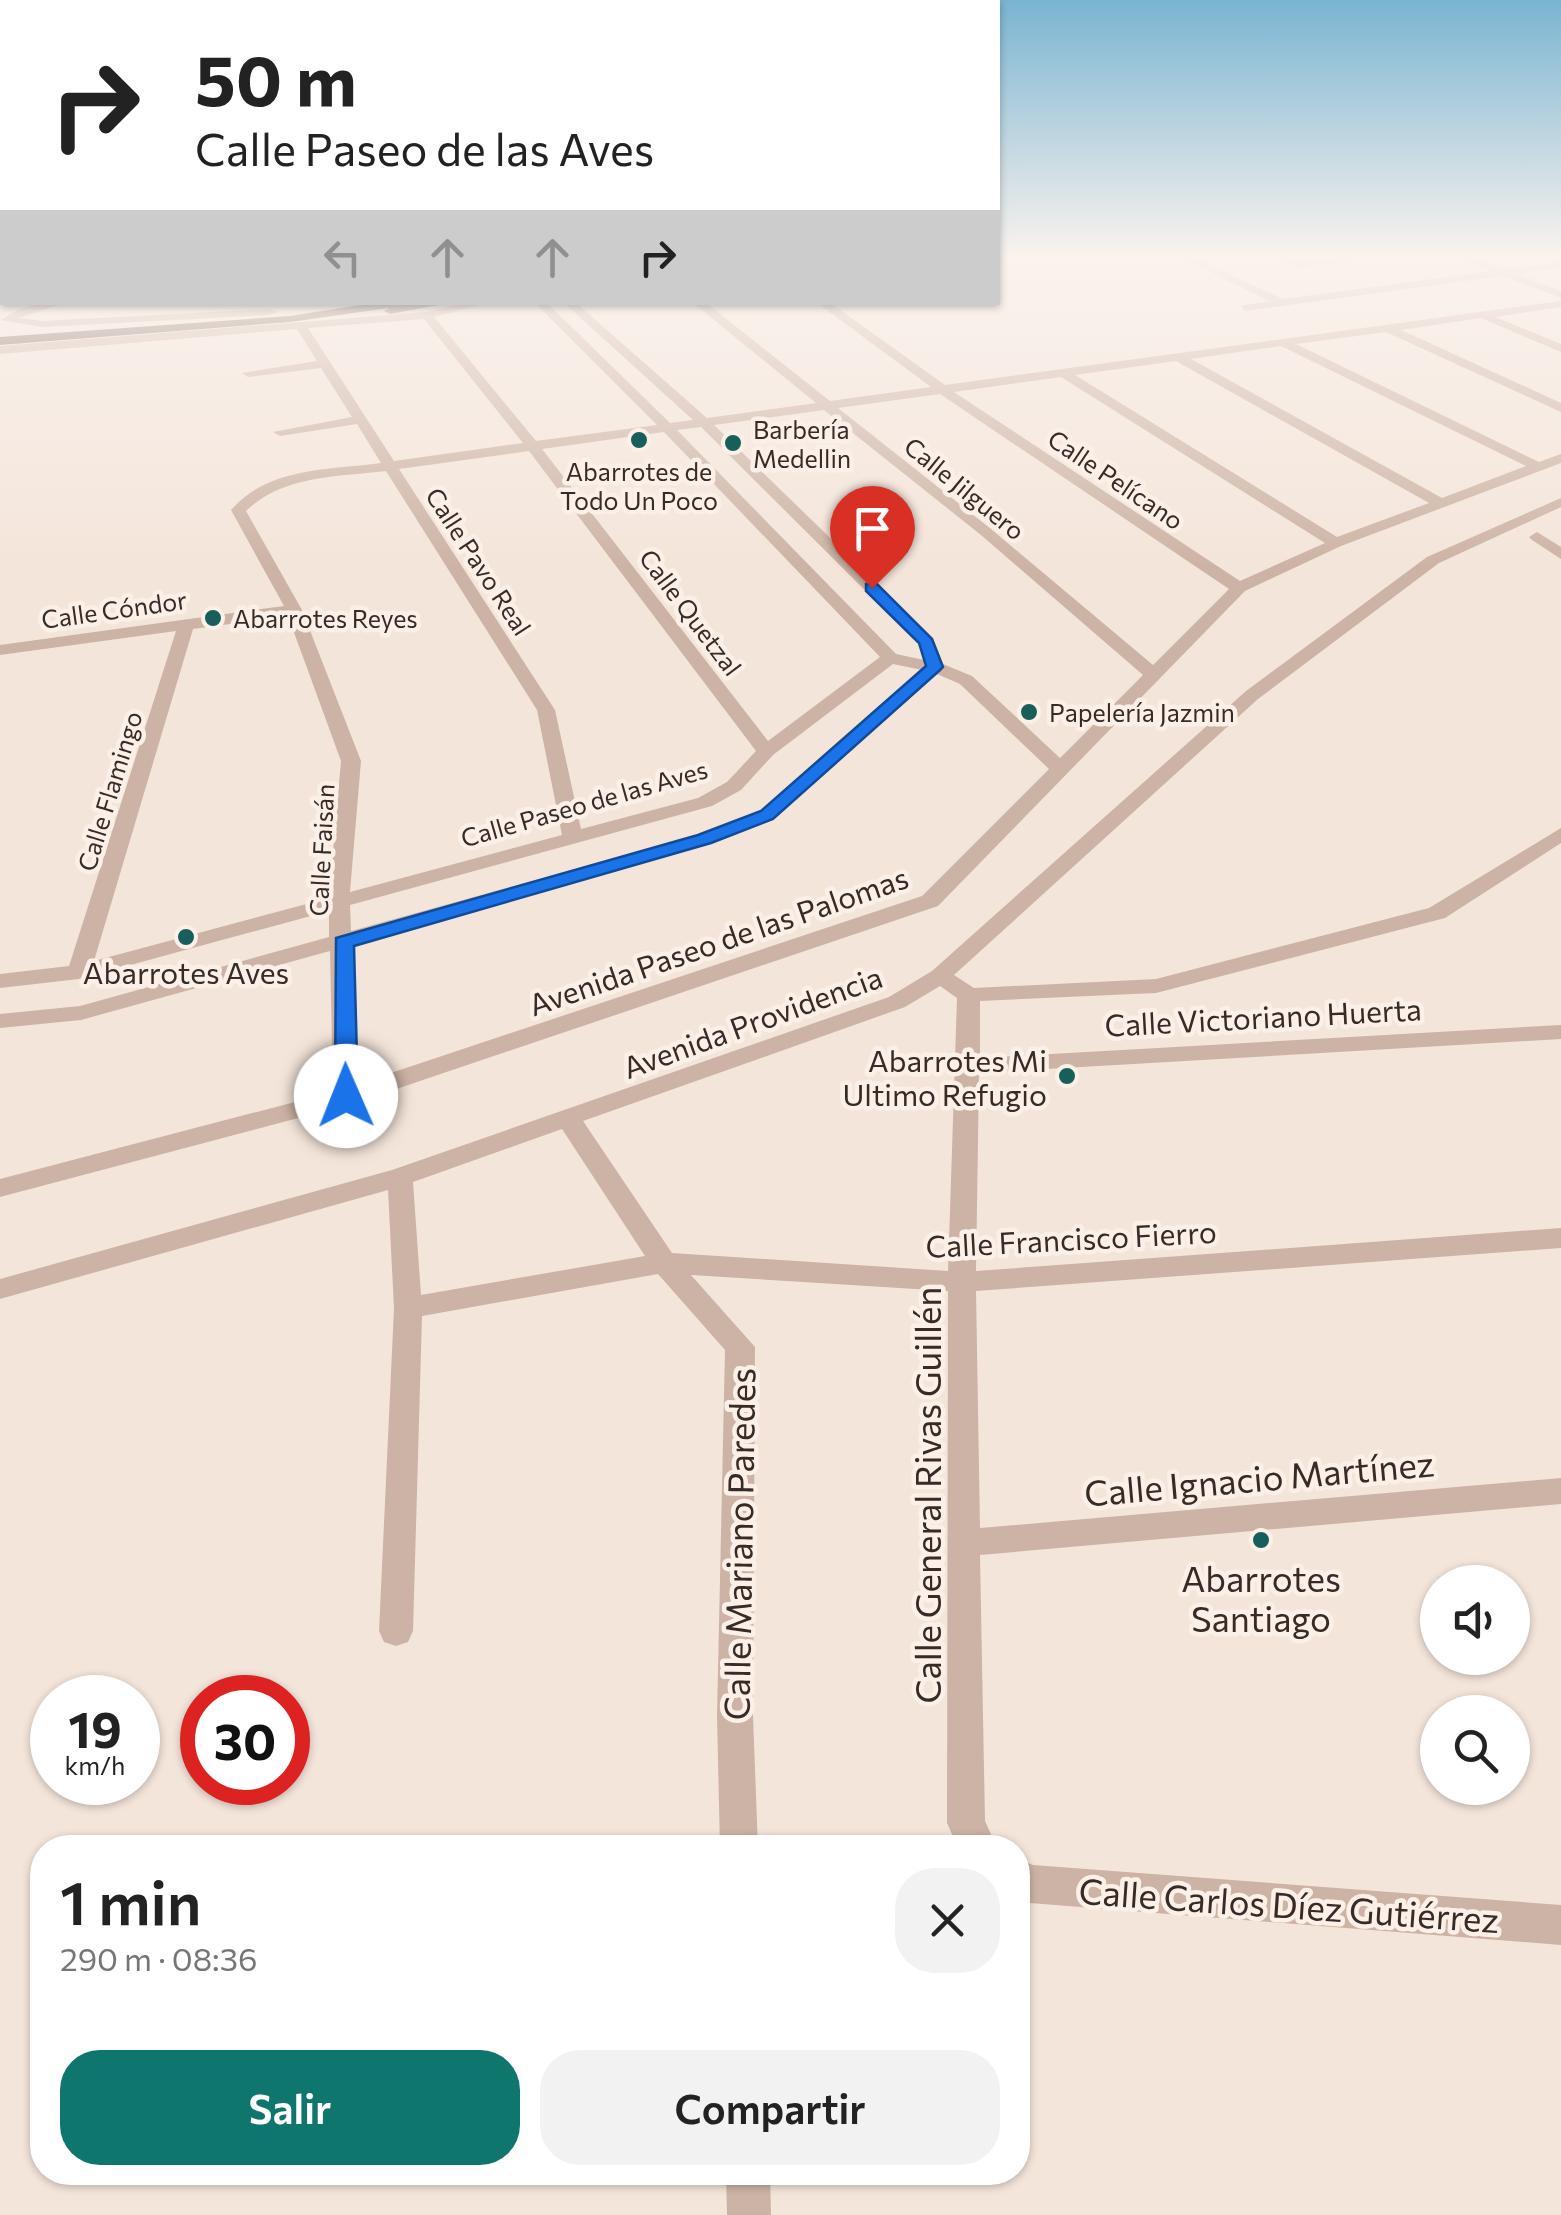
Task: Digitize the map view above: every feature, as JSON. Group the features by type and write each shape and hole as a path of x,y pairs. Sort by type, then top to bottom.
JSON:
{"street":[{"name":"Calle Pavo Real","path":"320,360 546,710 574,838"},
{"name":"Calle Quetzal","path":"464,360 766,751"},
{"path":"599,360 890,658 935,667 966,680 1060,770"},
{"path":"634,360 706,424 927,642 935,667"},
{"name":"Calle Jilguero","path":"768,360 986,532 1154,674"},
{"name":"Calle Pelícano","path":"902,360 1239,588"},
{"path":"388,466 1142,360"},
{"path":"1183,360 1440,502"},
{"path":"1320,360 1535,466"},
{"path":"1457,360 1561,408"},
{"path":"248,373 322,364"},
{"path":"1060,371 1336,543"},
{"path":"280,432 358,420"},
{"name":"Avenida Paseo de las Palomas","path":"0,1188 346,1096 930,901 1239,588 1336,543 1561,458"},
{"name":"Calle Faisán","path":"346,1096 340,901 351,761 294,610 238,510 251,494 272,484 388,466"},
{"name":"Avenida Providencia","path":"0,1289 400,1178 898,1002 940,976 1252,695 1433,560 1561,502"},
{"path":"1537,537 1561,554"},
{"name":"Calle Cóndor","path":"0,650 294,610"},
{"name":"Calle Flamingo","path":"79,972 186,625"},
{"name":"Calle Paseo de las Aves","path":"0,981 79,972 705,802 734,786 766,751 890,658"},
{"path":"0,1020 80,1013 704,839 767,815 935,667"},
{"path":"940,976 970,995 1156,986 1437,912 1561,834"},
{"name":"Calle General Rivas Guillén","path":"970,995 962,1282 966,1823 972,1835"},
{"name":"Calle Victoriano Huerta","path":"968,1066 1561,1032"},
{"name":"Calle Mariano Paredes","path":"568,1118 664,1263 740,1346 735,1716 739,1835"},
{"path":"396,1631 408,1308 400,1178"},
{"name":"Calle Francisco Fierro","path":"408,1308 664,1263 962,1282 1561,1238"},
{"name":"Calle Ignacio Martínez","path":"963,1543 1561,1491"},
{"name":"Calle Carlos Díez Gutiérrez","path":"1030,1884 1561,1925"},
{"path":"748,2185 749,2215"}],"place":[{"name":"Abarrotes de Todo Un Poco","path":"639,440"},
{"name":"Barbería Medellin","path":"733,443"},
{"name":"Abarrotes Reyes","path":"213,618"},
{"name":"Papelería Jazmin","path":"1029,712"},
{"name":"Abarrotes Aves","path":"186,937"},
{"name":"Abarrotes Mi Ultimo Refugio","path":"1067,1076"},
{"name":"Abarrotes Santiago","path":"1261,1540"}],"route":[{"path":"346,1096 344,942 704,839 767,815 935,667 927,642 872,588"}]}
